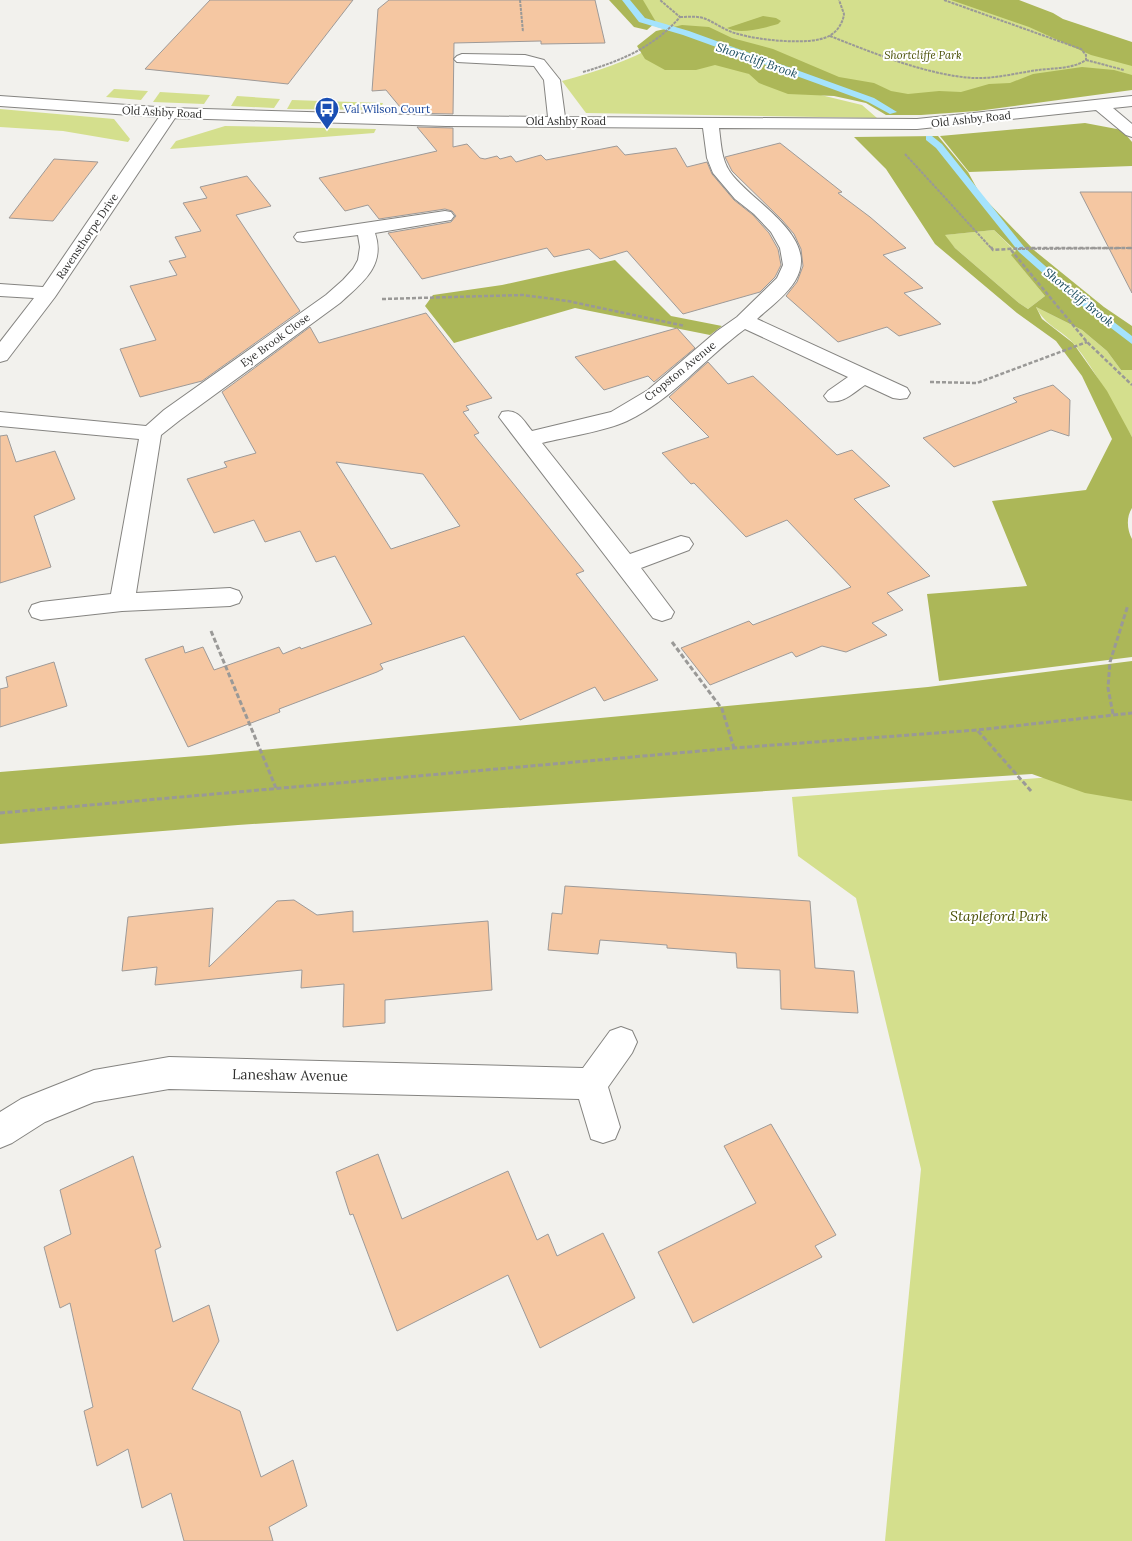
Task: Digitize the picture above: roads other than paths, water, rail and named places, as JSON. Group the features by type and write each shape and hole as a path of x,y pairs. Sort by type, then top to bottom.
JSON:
{"street":[{"path":"462,59 525,60 539,63 552,80 557,120"},
{"name":"Old Ashby Road","path":"0,101 170,113 446,121 557,120 917,124 1132,101"},
{"path":"1100,105 1132,132"},
{"name":"Ravensthorpe Drive","path":"0,356 48,292 170,113"},
{"name":"Cropston Avenue","path":"527,438 619,417 655,395 724,335 744,322 786,280 792,265 790,248 778,230 760,210 741,195 722,173 715,158 710,122"},
{"path":"303,237 445,216"},
{"name":"Eye Brook Close","path":"151,434 172,415 333,299 365,268 370,251 365,229"},
{"path":"0,290 48,292"},
{"path":"744,322 900,393"},
{"path":"834,396 867,378"},
{"path":"510,417 662,612"},
{"path":"0,419 151,434 122,602"},
{"path":"626,565 681,544"},
{"path":"41,611 122,602 197,597 230,597"},
{"path":"603,1127 591,1084 621,1042"},
{"name":"Laneshaw Avenue","path":"0,1131 33,1110 94,1086 169,1073 312,1075 591,1084"}],"waterway":[{"name":"Shortcliff Brook","path":"626,0 642,20 686,33 871,100 893,112"},
{"name":"Shortcliff Brook","path":"929,138 939,146 1022,250 1068,291 1132,341"}],"place":[{"name":"Val Wilson Court","path":"327,130"}],"park label":[{"name":"Shortcliffe Park","path":"923,55"},
{"name":"Stapleford Park","path":"999,916"}]}
